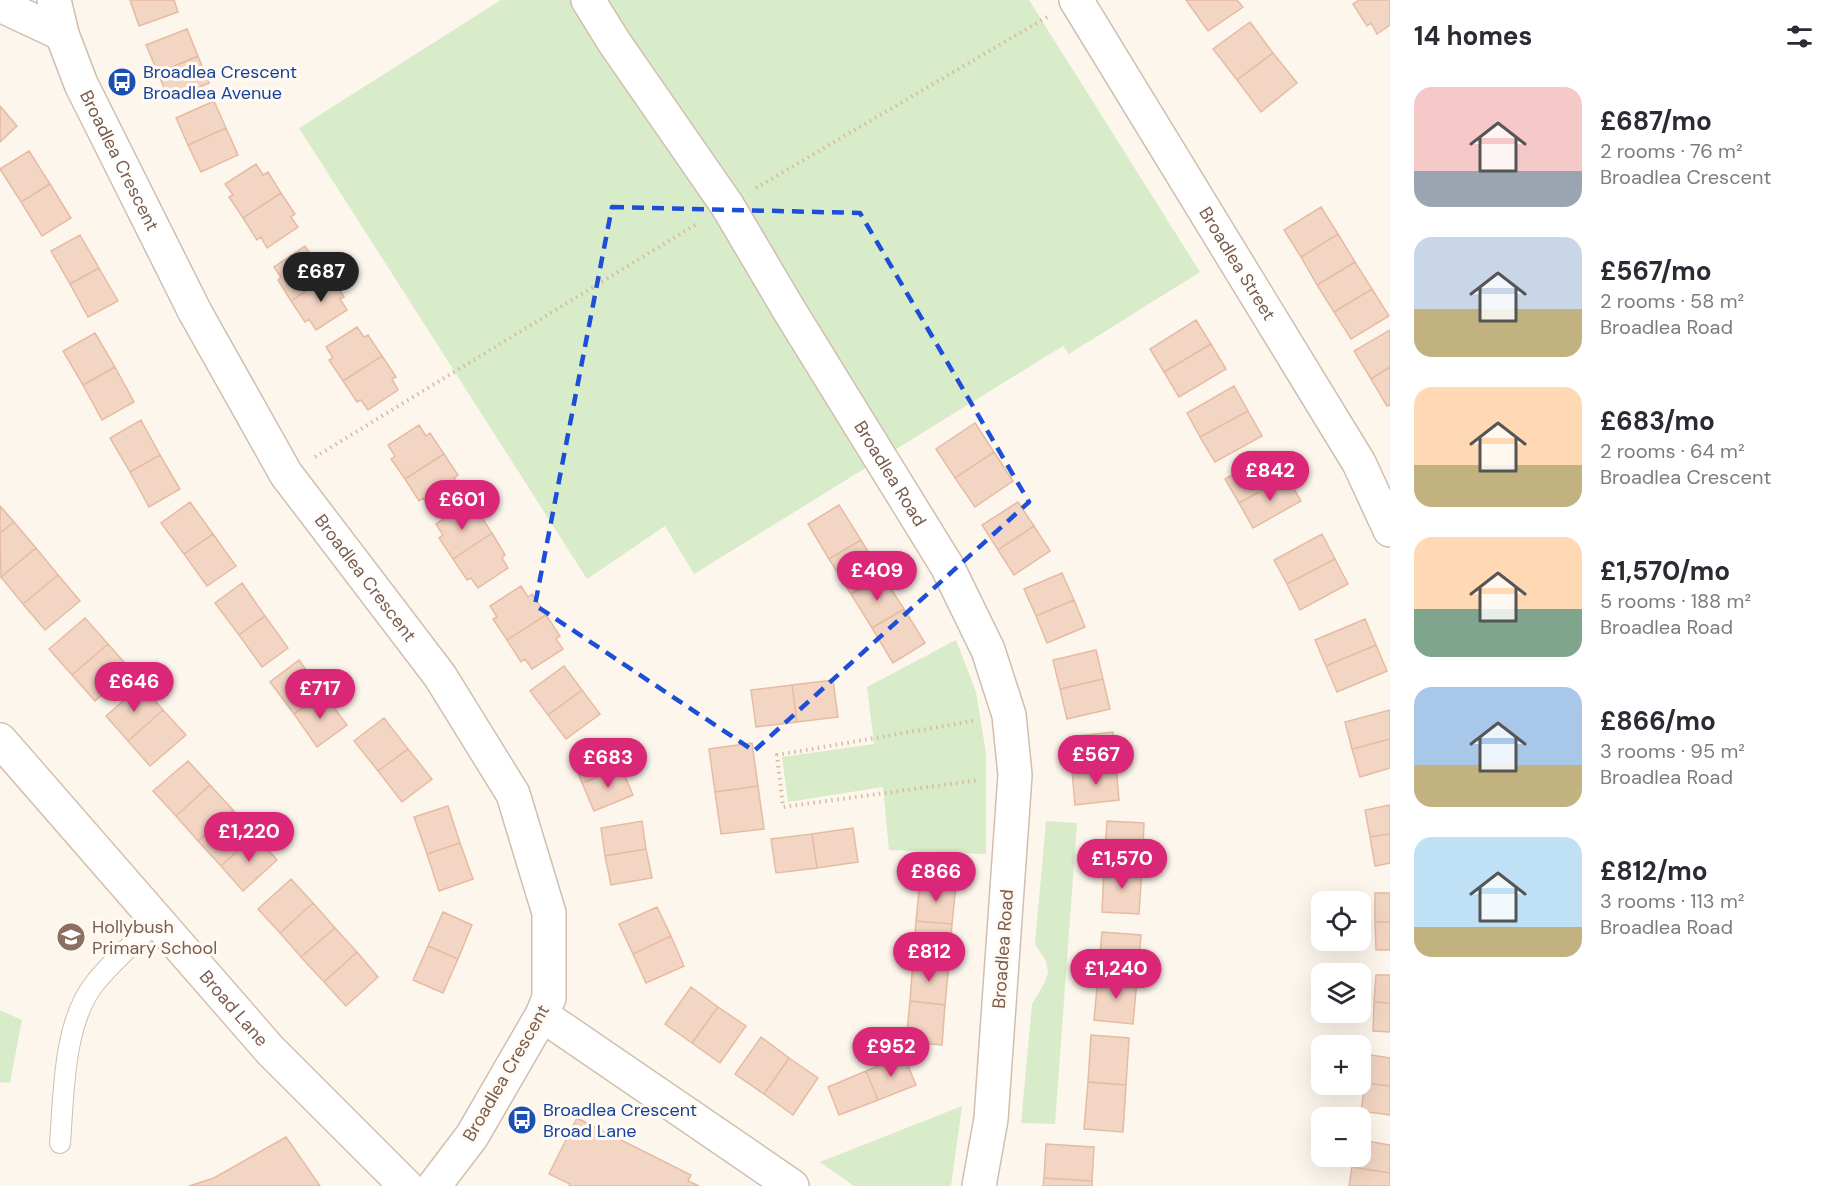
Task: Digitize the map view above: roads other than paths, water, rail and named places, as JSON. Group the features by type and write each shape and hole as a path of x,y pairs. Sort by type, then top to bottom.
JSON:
{"street":[{"name":"Broadlea Crescent","path":"54,0 62,34 81,84 190,302 286,474 440,676 513,794 549,913 549,998 542,1015 472,1136 434,1186"},
{"name":"Broadlea Road","path":"588,0 614,42 726,205 947,566 988,650 1009,715 1016,775 991,1119 979,1186"},
{"path":"0,5 62,34"},
{"name":"Broadlea Street","path":"1066,6 1353,452 1390,530"},
{"name":"Broad Lane","path":"0,740 270,1050 406,1186"},
{"path":"542,1015 792,1186"}],"lane":[{"path":"60,1143 69,1048 79,1012 94,984 157,921"}],"place":[{"name":"Broadlea Crescent Broadlea Avenue","path":"122,82"},
{"name":"Hollybush Primary School","path":"71,937"},
{"name":"Broadlea Crescent Broad Lane","path":"522,1120"}]}
